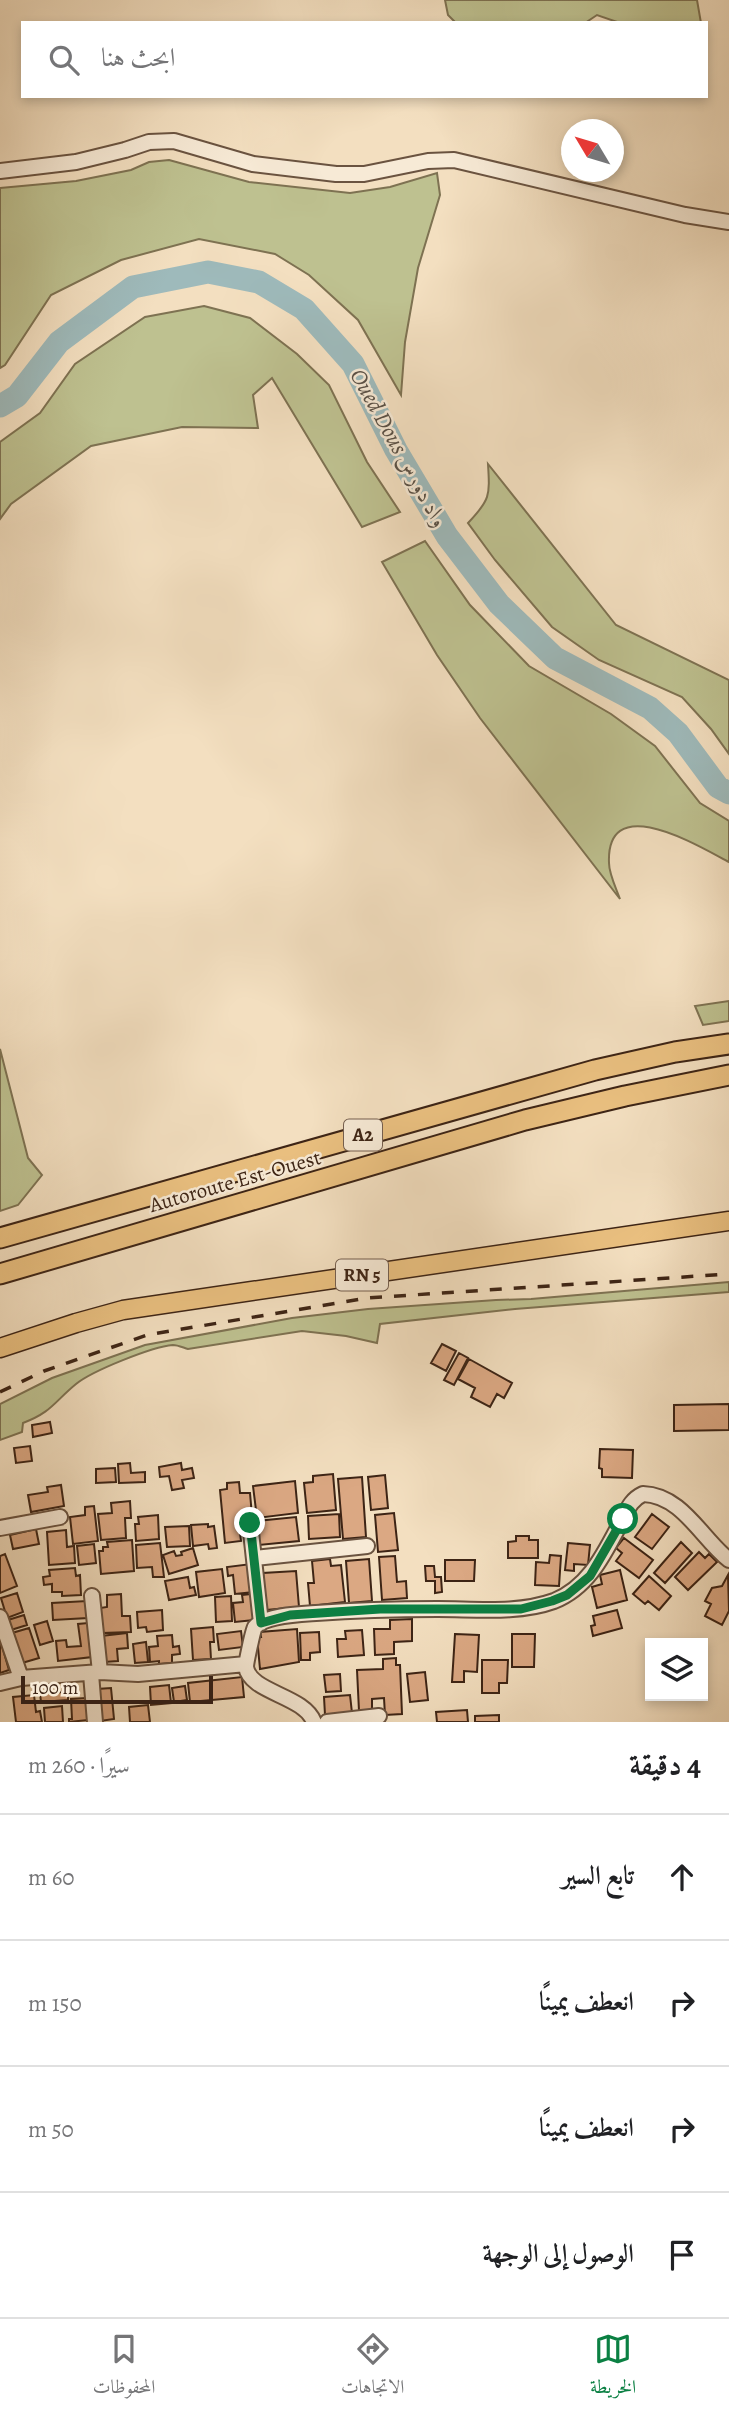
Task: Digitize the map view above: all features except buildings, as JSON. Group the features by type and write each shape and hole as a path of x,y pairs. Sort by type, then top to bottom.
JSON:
{"highway":[{"name":"Autoroute Est-Ouest","path":"0,1238 595,1070 675,1052 729,1044"},
{"name":"Autoroute Est-Ouest","path":"0,1274 525,1121 625,1096 729,1075"}],"main road":[{"name":"RN 5","path":"0,1348 123,1311 729,1221"}],"street":[{"path":"0,171 76,162 149,142 174,141 253,164 336,174 364,174 428,161 454,160 671,212 729,222"},
{"path":"314,1722 311,1714 303,1707 252,1679 247,1671 253,1631 261,1623 290,1615 380,1609 521,1609 552,1601 567,1595 590,1576 631,1503 643,1494 665,1500 691,1518 715,1549 729,1560"},
{"path":"0,1528 60,1517"},
{"path":"250,1523 261,1623"},
{"path":"255,1558 367,1546"},
{"path":"92,1596 95,1722"},
{"path":"0,1617 21,1678"},
{"path":"0,1683 21,1678 95,1673 138,1674 246,1664"},
{"path":"327,1722 379,1716"}],"green space":[{"path":"445,0 697,0 701,21 614,21 597,15 588,21 454,21 448,15"},
{"path":"169,160 249,182 350,193 390,187 437,173 440,195 418,268 405,342 401,395 358,320 309,275 275,254 199,239 121,260 51,295 5,365 0,368 0,188 76,181 131,170 149,162"},
{"path":"204,306 250,318 297,354 329,385 367,462 400,512 362,527 272,378 253,395 258,428 182,427 91,446 11,504 0,519 0,442 40,413 75,364 145,317"},
{"path":"488,464 616,625 729,680 729,754 682,697 599,660 552,627 495,560 468,523 485,503 489,483"},
{"path":"425,541 470,605 529,666 611,714 655,746 700,803 729,821 729,862 698,845 657,829 638,826 622,830 612,841 609,863 620,899 480,718 437,655 382,562"},
{"path":"729,1001 729,1021 703,1025 695,1006"},
{"path":"0,1049 28,1158 42,1175 18,1205 0,1211"},
{"path":"729,1282 729,1292 515,1309 380,1324 377,1343 302,1331 188,1349 175,1345 163,1347 122,1360 84,1379 47,1411 23,1423 22,1432 0,1440 0,1404 52,1378 145,1345 292,1318 368,1309 531,1299"}],"waterway":[{"name":"Oued Dous واد دورس","path":"0,406 17,396 59,342 133,287 208,272 259,282 304,309 353,364 396,450 447,536 499,604 555,658 650,708 678,733 718,787 729,793"}],"railway":[{"path":"0,1392 44,1371 147,1335 367,1298 729,1274"}],"route":[{"path":"250,1523 261,1623 290,1615 380,1609 521,1609 552,1601 567,1595 590,1576 623,1519"}]}
